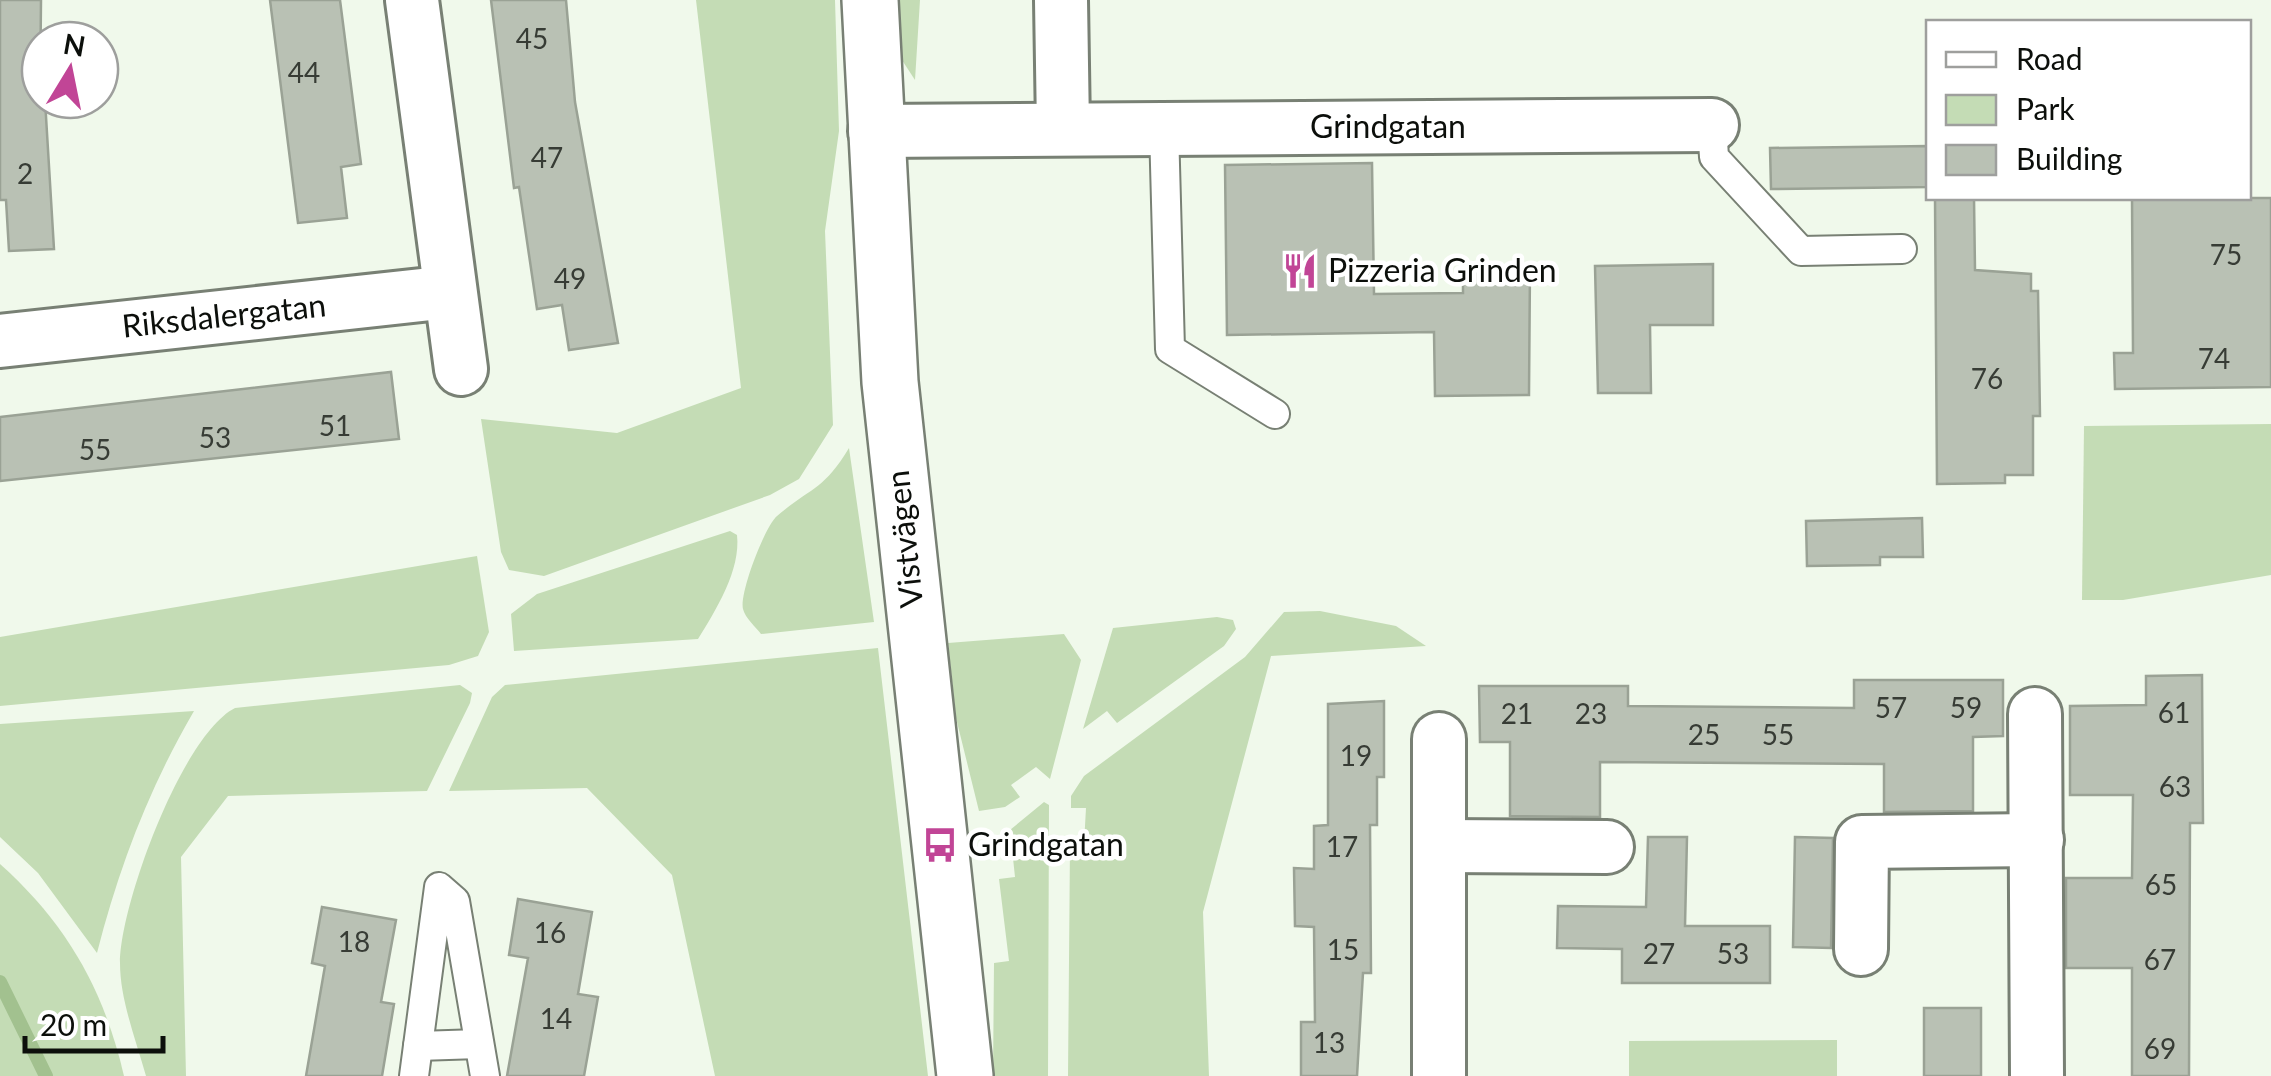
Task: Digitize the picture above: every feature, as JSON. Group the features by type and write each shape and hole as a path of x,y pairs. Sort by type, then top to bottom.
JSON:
{"main road":[{"name":"Vistvägen","path":"870,0 890,382 921,701 965,1076"}],"street":[{"path":"412,0 461,369"},
{"path":"1062,0 1063,128"},
{"name":"Grindgatan","path":"875,131 1712,125"},
{"name":"Riksdalergatan","path":"0,341 448,292"},
{"path":"2035,714 2037,1076"},
{"path":"1439,739 1439,1076"},
{"path":"1861,949 1862,842 2037,840"},
{"path":"1440,846 1607,847"}],"lane":[{"path":"1712,125 1714,158 1801,251 1902,248"},
{"path":"1164,128 1170,349 1276,414"},
{"path":"414,1076 439,887 454,901 485,1076"},
{"path":"418,1046 479,1044"}],"green space":[{"path":"696,0 835,0 839,131 825,231 833,425 799,479 770,495 544,576 509,570 501,552 481,419 617,433 741,388"},
{"path":"896,0 920,0 915,80 900,57"},
{"path":"2271,424 2271,575 2123,600 2082,600 2084,426"},
{"path":"849,448 874,622 761,634 746,616 743,601 766,533 777,516 824,481"},
{"path":"730,531 737,535 731,576 698,639 514,651 511,614 537,594"},
{"path":"477,556 489,632 478,656 449,665 0,706 0,637"},
{"path":"1320,611 1396,626 1426,646 1271,656 1203,912 1209,1076 1068,1076 1070,845 1084,844 1086,808 1071,808 1071,796 1084,776 1245,657 1284,612"},
{"path":"1217,617 1233,620 1236,629 1224,646 1117,723 1107,711 1083,729 1113,628"},
{"path":"1064,634 1081,660 1050,779 1036,767 1011,785 1020,797 1005,807 979,811 956,718 948,643"},
{"path":"878,648 928,1076 715,1076 672,875 587,788 449,791 492,697 505,685"},
{"path":"460,685 472,693 470,703 427,791 228,796 181,857 186,1076 146,1076 123,991 123,936 142,864 158,824 175,785 215,724 235,708"},
{"path":"194,711 137,829 97,953 38,873 0,837 0,724"},
{"path":"1044,802 1049,805 1048,1076 993,1076 994,963 1009,961 999,879 1015,877 1010,830"},
{"path":"0,864 45,910 80,960 106,1015 124,1076 0,1076"},
{"path":"1837,1040 1837,1076 1629,1076 1629,1041"}],"building":[{"path":"0,0 41,0 41,20 20,20 20,120 46,120 54,249 9,251 6,200 0,200"},
{"path":"270,0 340,0 361,164 341,167 347,218 298,223"},
{"path":"491,0 566,0 575,102 618,343 569,350 562,305 537,309 519,187 514,188"},
{"path":"1926,146 1926,187 1771,189 1770,148"},
{"name":"Pizzeria Grinden","path":"1372,163 1374,294 1463,293 1463,267 1530,266 1529,395 1435,396 1434,332 1227,335 1225,165"},
{"path":"2271,198 2271,387 2115,389 2114,353 2133,353 2132,200"},
{"path":"1935,200 1974,200 1975,270 2031,274 2031,291 2038,291 2040,416 2033,416 2033,475 2005,475 2005,483 1937,484"},
{"path":"1713,264 1713,325 1650,325 1651,393 1598,393 1595,266"},
{"path":"391,372 399,439 0,481 0,417"},
{"path":"1922,518 1923,557 1880,557 1880,565 1807,566 1806,521"},
{"path":"2202,675 2203,823 2190,823 2189,1076 2132,1076 2132,968 2066,968 2066,878 2132,878 2133,795 2070,795 2070,706 2146,705 2146,676"},
{"path":"1854,680 2003,680 2003,736 1973,737 1973,811 1884,812 1884,764 1600,762 1600,817 1510,816 1510,742 1480,742 1479,686 1628,686 1628,706 1854,708"},
{"path":"1384,701 1384,777 1377,777 1377,825 1370,825 1371,973 1363,973 1357,1076 1301,1076 1301,1022 1315,1022 1314,927 1295,926 1294,868 1314,869 1314,826 1328,825 1328,704"},
{"path":"1648,837 1687,837 1685,926 1770,926 1770,983 1622,983 1622,949 1557,948 1558,906 1646,907"},
{"path":"1795,837 1833,838 1831,948 1793,947"},
{"path":"518,899 592,912 578,994 598,997 584,1076 507,1076 528,958 509,955"},
{"path":"322,907 396,920 381,1002 394,1004 382,1076 306,1076 325,966 312,963"},
{"path":"1924,1008 1981,1008 1981,1076 1924,1076"}],"waterway":[{"path":"0,982 46,1076"}],"place":[{"name":"Pizzeria Grinden","path":"1300,271"},
{"name":"Grindgatan","path":"940,845"}]}
